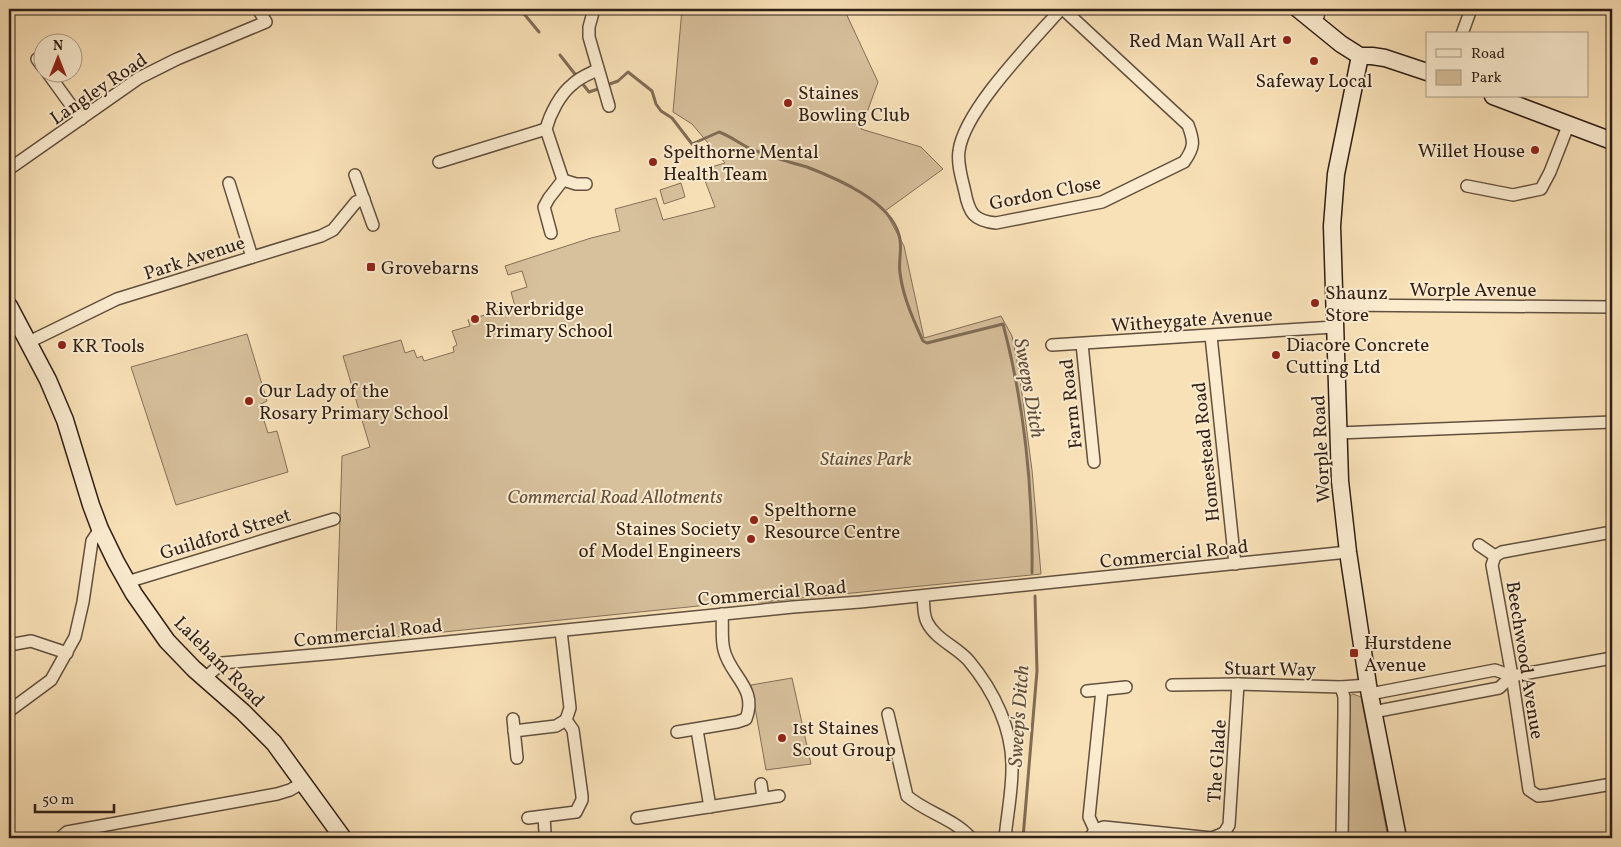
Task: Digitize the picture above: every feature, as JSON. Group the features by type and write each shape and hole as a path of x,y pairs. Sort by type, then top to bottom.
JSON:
{"street":[{"name":"Langley Road","path":"9,169 139,78 177,59 266,22 258,9"},
{"path":"594,9 589,28 589,37 608,103"},
{"name":"Gordon Close","path":"1062,9 1188,125 1193,138 1191,152 1184,162 1102,202 996,223 983,222 973,216 966,202 959,163 962,138 986,96 1062,9"},
{"path":"1298,9 1318,16 1341,44 1360,56 1385,58 1426,72"},
{"path":"1463,32 1471,9"},
{"name":"Worple Road","path":"1360,56 1336,174 1332,226 1340,481 1348,552 1369,689 1398,838"},
{"path":"563,180 546,129 557,105 572,84 583,76 598,70"},
{"path":"54,82 81,119"},
{"path":"1498,98 1612,141"},
{"path":"1467,186 1513,194 1541,188 1550,172 1568,126"},
{"path":"439,162 546,129"},
{"path":"355,174 373,225"},
{"path":"563,180 576,184 586,184"},
{"path":"551,233 544,207 563,180"},
{"path":"229,183 252,257"},
{"name":"Park Avenue","path":"29,342 117,300 321,236 333,230 356,202 364,199"},
{"name":"Worple Avenue","path":"1334,305 1612,308"},
{"name":"Laleham Road","path":"9,306 29,342 65,420 100,529 127,582 167,641 274,743 304,782 342,838"},
{"name":"Witheygate Avenue","path":"1052,345 1334,327"},
{"name":"Homestead Road","path":"1210,336 1235,564"},
{"name":"Farm Road","path":"1082,344 1094,462"},
{"path":"1338,433 1612,422"},
{"name":"Guildford Street","path":"127,582 334,519"},
{"path":"9,711 51,680 75,637 83,602 92,541 100,529"},
{"path":"1495,556 1502,552 1612,532"},
{"name":"Beechwood Avenue","path":"1479,545 1495,556 1492,566 1512,676 1529,790 1538,796 1612,784"},
{"name":"Commercial Road","path":"204,678 222,663 923,596 1348,552"},
{"path":"923,596 927,622 933,631 968,659 983,678 995,699 1004,722 1009,739 1012,770 1004,836"},
{"path":"677,732 697,730 746,718 749,711 749,699 743,682 728,660 724,649 722,614"},
{"path":"514,731 556,726 566,720 570,708 561,631"},
{"path":"9,645 31,641 67,653"},
{"path":"1369,689 1494,670 1512,676 1612,658"},
{"path":"1373,712 1499,688 1512,676"},
{"name":"Stuart Way","path":"1172,685 1238,684 1369,689"},
{"name":"The Glade","path":"1224,836 1229,825 1238,684"},
{"path":"1087,691 1126,687"},
{"path":"1341,687 1344,697 1342,838"},
{"path":"1102,690 1089,817 1092,834 1104,827 1212,838 1224,836"},
{"path":"888,714 907,796 916,804 953,822 970,838"},
{"path":"513,719 517,758"},
{"path":"528,818 576,812 582,800 574,730 566,720"},
{"path":"697,730 710,807"},
{"path":"60,838 67,832 277,794 290,790 304,782"},
{"path":"761,784 763,798"},
{"path":"637,818 779,796"},
{"path":"544,817 545,832"}],"green space":[{"path":"682,9 844,9 878,82 861,129 921,147 943,169 885,211 904,246 924,338 1001,316 1012,336 1019,371 1032,470 1041,574 763,602 758,602 757,600 336,643 342,456 370,447 343,356 401,340 405,353 414,350 417,358 422,356 424,361 454,352 453,347 457,345 452,331 470,326 468,320 515,306 511,292 527,287 522,271 508,275 505,266 591,238 620,231 615,209 656,198 663,220 715,207 701,170 725,163 692,124 673,112"},
{"path":"681,183 685,197 664,204 660,190"},
{"path":"247,334 267,401 259,405 268,433 277,431 288,472 176,505 131,367"},
{"path":"792,678 811,764 766,770 751,685"},
{"path":"1353,694 1361,697 1388,838 1346,838 1348,698"}],"waterway":[{"name":"Sweeps Ditch","path":"520,9 539,32"},
{"name":"Sweeps Ditch","path":"560,55 589,92 601,88"},
{"name":"Sweeps Ditch","path":"607,85 618,81 628,72 652,91 656,104 661,111 672,118 692,144 719,132 754,150 807,167 833,178 874,202 894,223 899,235 903,291 923,341 927,343 1003,324 1017,385 1026,447 1031,511 1032,573"},
{"name":"Sweep's Ditch","path":"1023,838 1037,671 1035,596"}],"place":[{"name":"Red Man Wall Art","path":"1287,40"},
{"name":"Safeway Local","path":"1314,61"},
{"name":"Staines Bowling Club","path":"788,103"},
{"name":"Willet House","path":"1535,150"},
{"name":"Spelthorne Mental Health Team","path":"653,162"},
{"name":"Grovebarns","path":"371,267"},
{"name":"Shaunz Store","path":"1315,303"},
{"name":"Riverbridge Primary School","path":"475,319"},
{"name":"KR Tools","path":"62,345"},
{"name":"Diacore Concrete Cutting Ltd","path":"1276,355"},
{"name":"Our Lady of the Rosary Primary School","path":"249,401"},
{"name":"Spelthorne Resource Centre","path":"754,520"},
{"name":"Staines Society of Model Engineers","path":"751,539"},
{"name":"Hurstdene Avenue","path":"1354,653"},
{"name":"1st Staines Scout Group","path":"782,738"}],"park label":[{"name":"Staines Park","path":"866,458"},
{"name":"Commercial Road Allotments","path":"615,496"}]}
